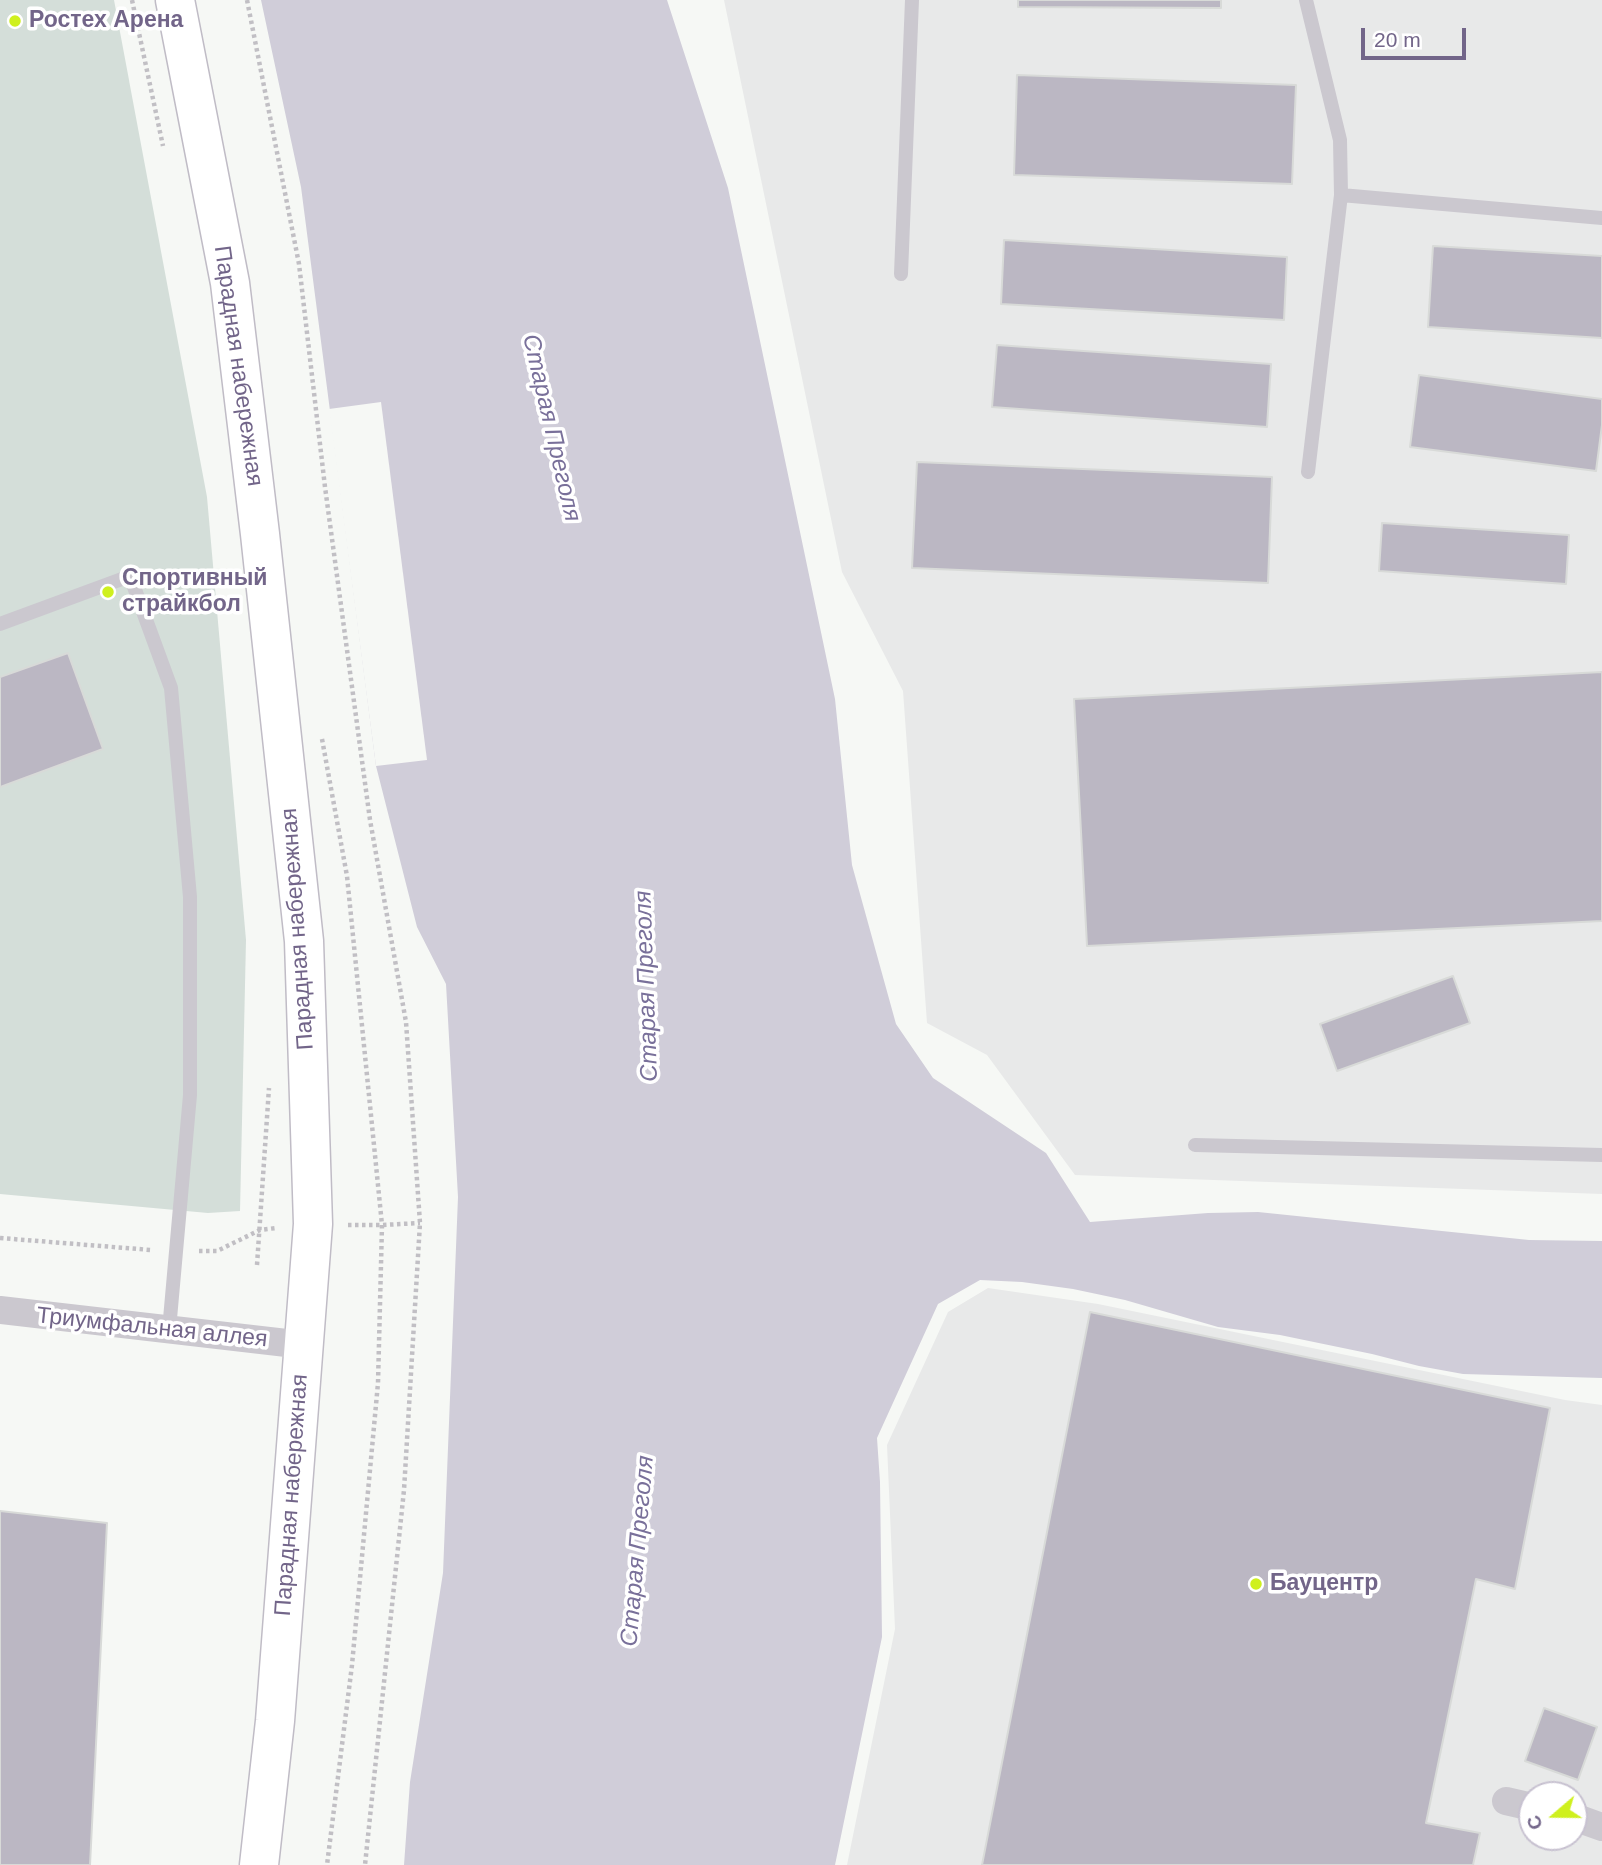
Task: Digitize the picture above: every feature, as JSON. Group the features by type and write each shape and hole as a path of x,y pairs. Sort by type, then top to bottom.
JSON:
{"main road":[{"name":"Парадная набережная","path":"175,0 230,283 262,548 304,941 313,1224 275,1721 259,1865"}],"street":[{"name":"Триумфальная аллея","path":"0,1310 304,1345"}],"lane":[{"path":"901,274 912,0"},
{"path":"1306,0 1340,140 1341,195 1308,472"},
{"path":"1341,195 1602,218"},
{"path":"0,624 130,576 172,688 190,897 190,1095 169,1330"},
{"path":"1195,1145 1602,1155"}],"path":[{"path":"132,0 165,158"},
{"path":"247,0 299,264 325,487 370,820 406,1022 420,1223 404,1490 365,1865"},
{"path":"257,1265 270,1080"},
{"path":"0,1238 176,1252 218,1251 260,1230 313,1224 382,1226 420,1223"}],"shaded area":[{"name":"Спортивный страйкбол","path":"0,0 114,0 207,497 246,940 240,1211 208,1213 0,1194"},
{"path":"724,0 1602,0 1602,1194 1075,1175 987,1055 927,1023 903,691 842,572"},
{"name":"Бауцентр","path":"988,1288 1098,1304 1565,1400 1602,1405 1602,1865 847,1865 895,1629 887,1445 948,1312"}],"water":[{"name":"Старая Преголя","path":"261,0 667,0 728,188 835,699 852,865 896,1024 933,1078 1046,1153 1090,1222 1258,1212 1529,1240 1602,1241 1602,1378 1463,1374 1280,1335 1218,1327 1125,1300 1022,1282 980,1280 938,1304 877,1438 882,1637 835,1865 404,1865 410,1782 443,1573 458,1197 446,984 417,927 376,766 301,187"}],"pier":[{"path":"381,402 427,760 376,766 329,409"}],"building":[{"path":"1018,0 1221,0 1221,8 1018,7"},
{"path":"1017,75 1296,85 1292,184 1014,175"},
{"path":"1004,240 1287,257 1284,320 1001,304"},
{"path":"1433,246 1602,256 1602,338 1428,327"},
{"path":"997,345 1271,364 1267,427 992,407"},
{"path":"1419,375 1602,399 1602,425 1596,471 1410,447"},
{"path":"917,462 1272,477 1268,583 912,568"},
{"path":"1382,523 1569,535 1566,584 1379,571"},
{"path":"68,653 103,749 0,787 0,677"},
{"path":"1602,672 1602,921 1087,946 1074,699"},
{"path":"1453,976 1470,1023 1337,1071 1320,1024"},
{"name":"Бауцентр","path":"1090,1312 1550,1408 1515,1589 1476,1579 1426,1823 1480,1833 1473,1865 982,1865"},
{"path":"0,1511 107,1523 90,1865 0,1865"},
{"path":"1544,1708 1597,1727 1578,1780 1525,1761"}],"place":[{"name":"Ростех Арена","path":"15,21"},
{"name":"Спортивный страйкбол","path":"108,592"},
{"name":"Бауцентр","path":"1256,1584"}]}
